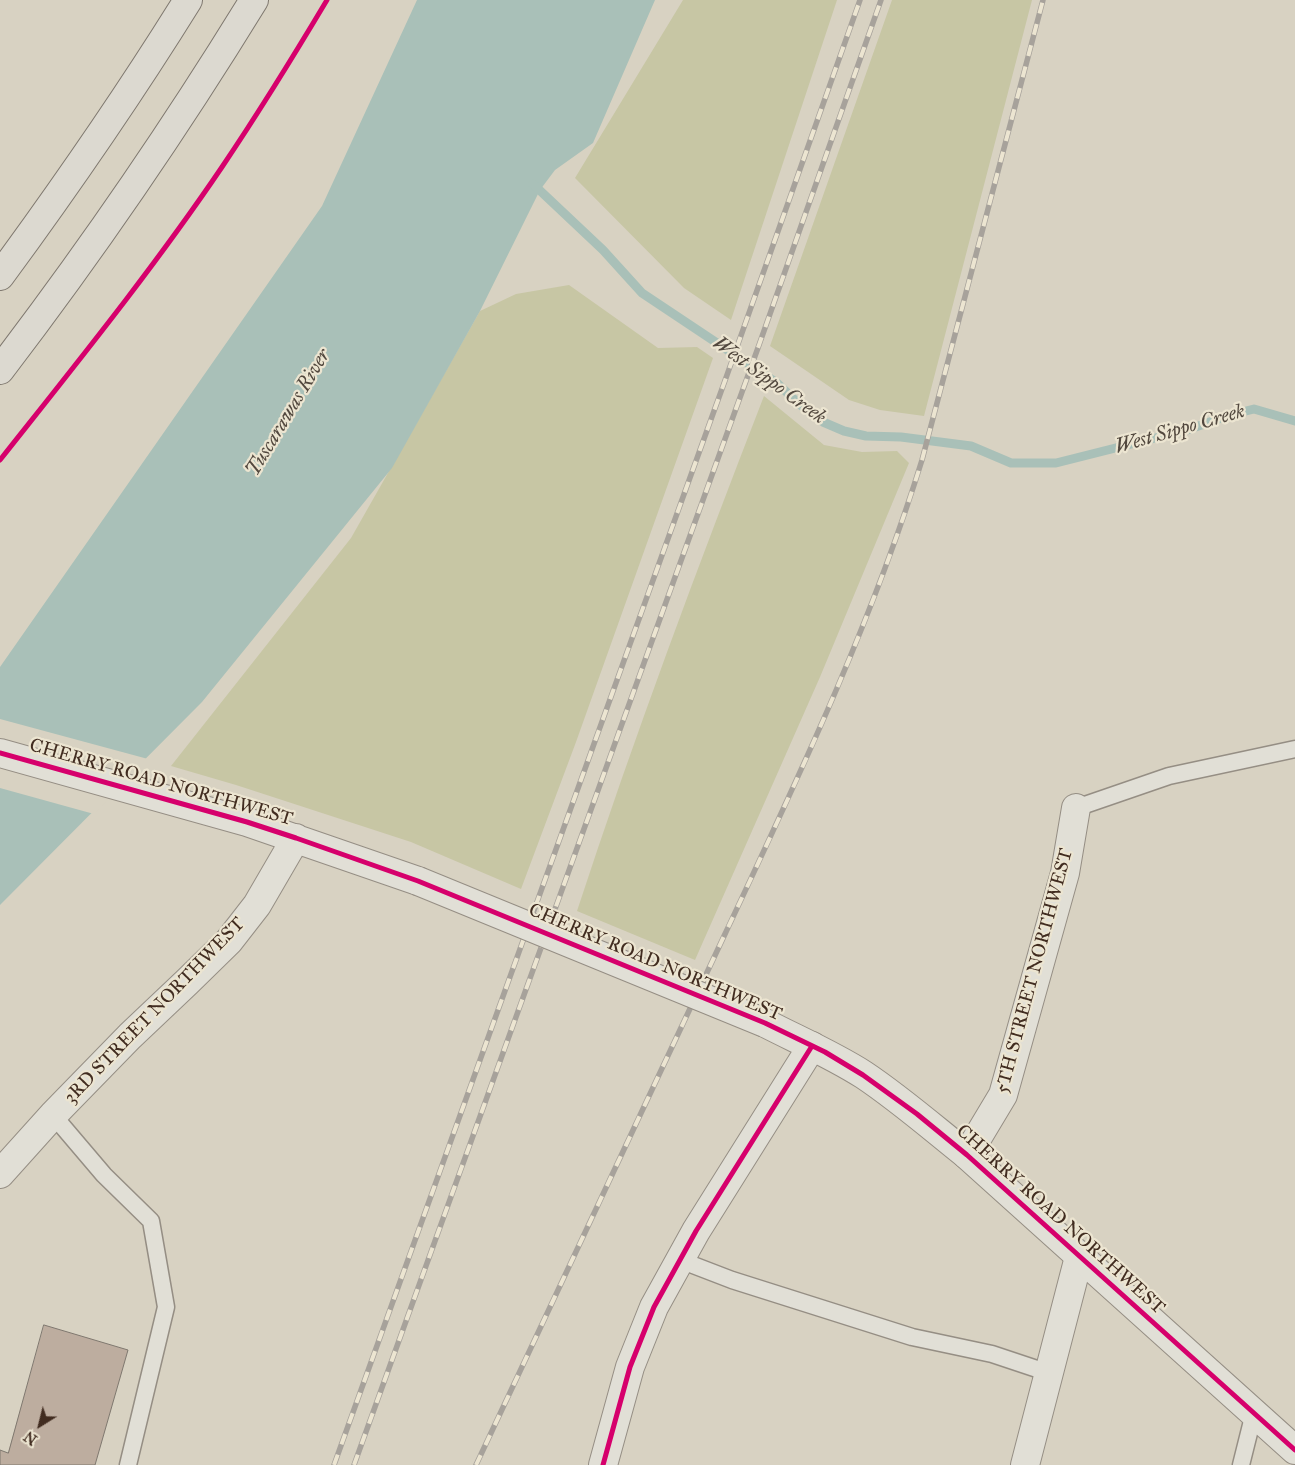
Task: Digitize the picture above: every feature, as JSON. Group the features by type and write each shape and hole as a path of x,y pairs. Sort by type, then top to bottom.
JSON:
{"highway":[{"path":"0,276 53,203 145,68 188,0"},
{"path":"0,370 39,319 130,191 217,60 254,0"},
{"path":"0,248 9,238 53,203"}],"street":[{"name":"CHERRY ROAD NORTHWEST","path":"0,753 248,822 418,881 765,1023 825,1052 863,1075 917,1114 967,1155 1295,1450"},
{"name":"5TH STREET NORTHWEST","path":"967,1155 1003,1095 1065,873 1076,808"},
{"name":"3RD STREET NORTHWEST","path":"0,1174 53,1115 130,1036 229,941 257,904 296,838"},
{"path":"603,1465 630,1367 654,1307 696,1230 812,1046"},
{"path":"1026,1465 1079,1257"}],"lane":[{"path":"1076,808 1169,776 1295,750"},
{"path":"53,1115 104,1175 151,1221 166,1308 128,1465"},
{"path":"680,1260 732,1280 912,1338 992,1354 1048,1373"},
{"path":"1240,1465 1254,1413"}],"green space":[{"path":"683,0 837,0 731,320 684,288 575,178"},
{"path":"892,0 1032,0 924,416 880,410 849,400 770,346"},
{"path":"569,285 658,348 697,347 713,358 576,742 521,889 411,842 236,785 171,766 351,538 480,311 516,294"},
{"path":"764,396 824,445 862,452 897,451 909,463 820,677 695,960 577,911 667,652"}],"water":[{"name":"Tuscarawas River","path":"417,0 655,0 593,143 555,170 540,190 480,311 392,468 202,702 0,905 0,667 322,206"}],"pier":[{"path":"0,719 148,759 94,814 0,788"}],"building":[{"path":"44,1325 128,1350 95,1465 0,1465 0,1450 8,1453"}],"waterway":[{"name":"West Sippo Creek","path":"533,184 603,250 642,293 777,383 799,404 823,422 844,431 866,436 901,437 971,446 1011,463 1056,463 1187,430 1254,409 1295,421"}],"railway":[{"path":"334,1465 727,375 860,0"},
{"path":"354,1465 759,345 881,0"},
{"path":"476,1465 806,759 857,641 880,582 922,460 1043,0"}],"cycle path":[{"path":"0,460 114,316 196,205 263,105 327,0"},
{"path":"0,753 247,822 418,881 765,1023 825,1052 863,1075 917,1114 967,1155 1295,1450"},
{"path":"603,1465 630,1367 654,1307 696,1231 812,1046"}]}
